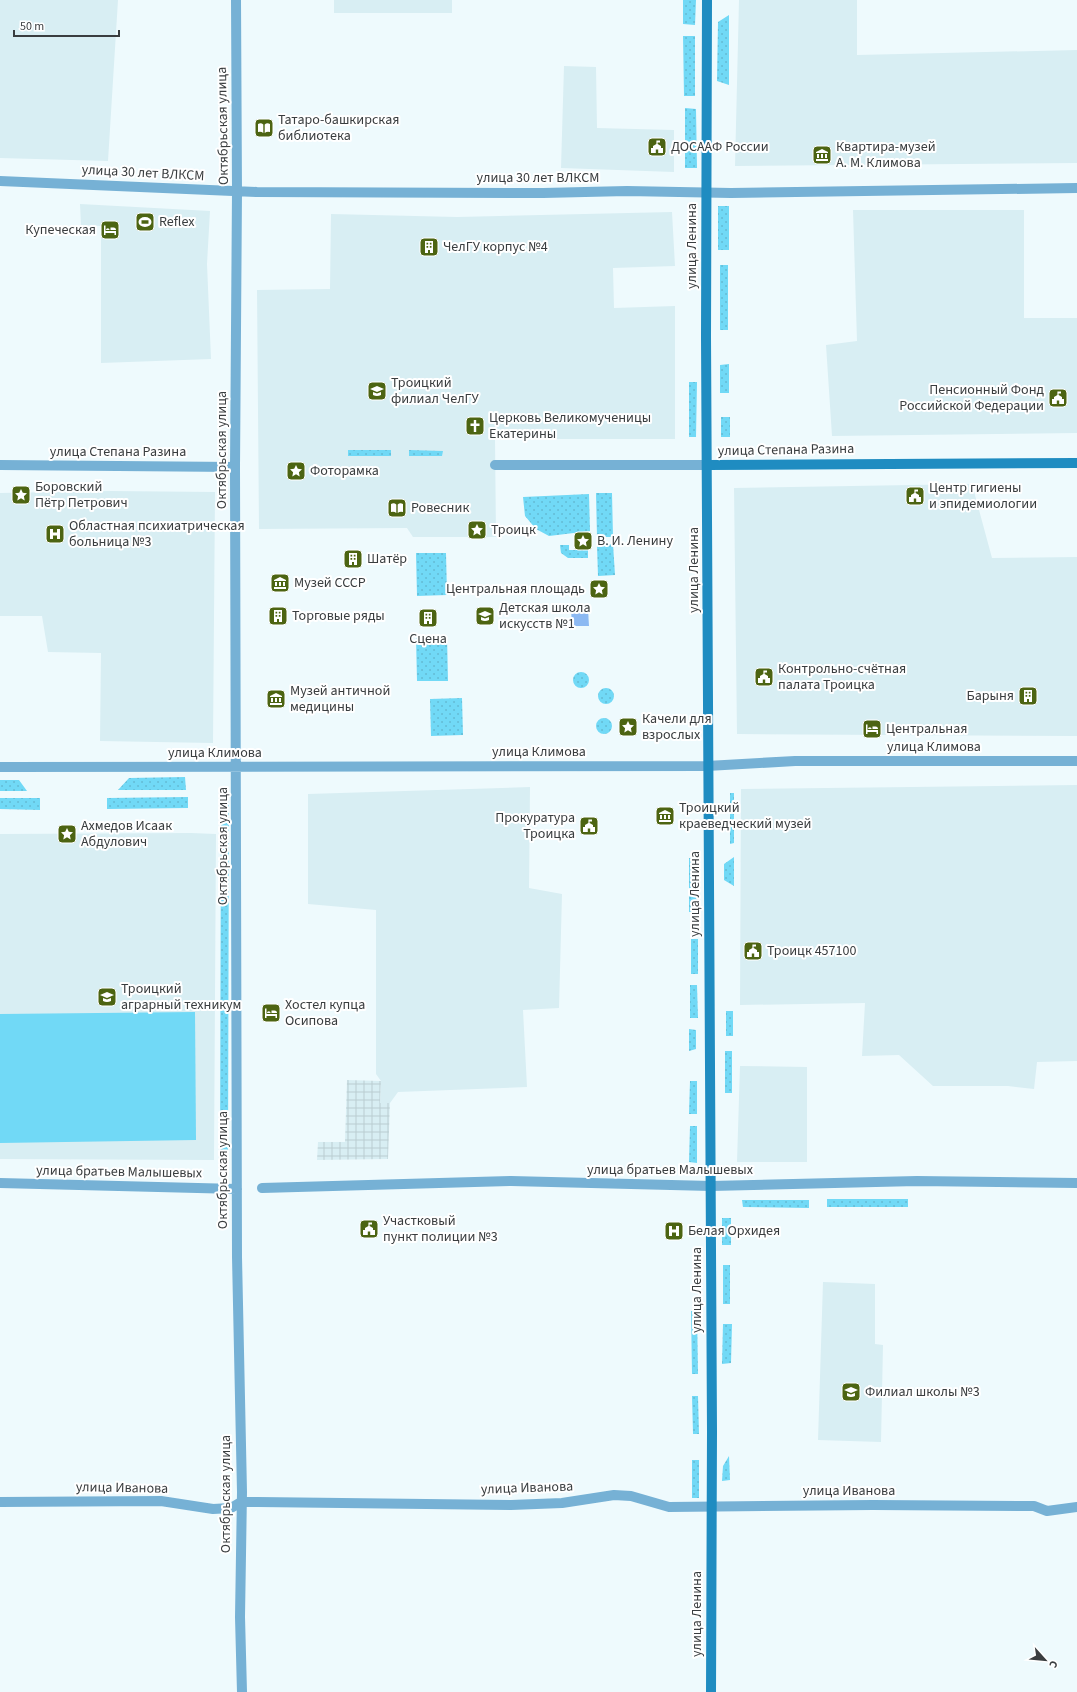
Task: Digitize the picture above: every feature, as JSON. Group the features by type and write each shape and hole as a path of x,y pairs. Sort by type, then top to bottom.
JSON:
{"street":[{"name":"Октябрьская улица","path":"236,0 237,191 235,467 242,1692"},
{"name":"улица Ленина","path":"707,0 707,766 711,1186 711,1692"},
{"name":"улица 30 лет ВЛКСМ","path":"0,181 237,191 543,193 627,191 706,193 1077,188"},
{"name":"улица Степана Разина","path":"495,466 1077,463"},
{"name":"улица Степана Разина","path":"0,465 235,467"},
{"name":"улица Климова","path":"0,767 707,766 795,761 1077,761"},
{"name":"улица братьев Малышевых","path":"262,1188 511,1181 711,1186 917,1181 1077,1183"},
{"name":"улица братьев Малышевых","path":"0,1183 238,1189"},
{"name":"улица Иванова","path":"0,1502 160,1501 213,1509 231,1508 241,1502 511,1505 562,1503 614,1495 631,1496 669,1507 857,1505 1034,1506 1047,1511 1077,1507"}],"shaded area":[{"path":"0,0 118,0 108,161 0,158"},
{"path":"334,0 452,0 452,13 334,13"},
{"path":"683,0 696,0 695,25 683,24"},
{"path":"739,0 857,0 857,55 1077,50 1077,163 735,166"},
{"path":"729,15 729,85 717,81 718,22"},
{"path":"683,36 695,36 695,96 684,96"},
{"path":"564,66 596,67 597,128 674,130 674,172 561,168"},
{"path":"685,108 696,109 697,168 685,168"},
{"path":"80,204 210,211 207,264 211,359 101,363 101,226 81,225"},
{"path":"718,206 729,206 729,250 718,250"},
{"path":"853,210 1024,210 1024,318 1077,318 1077,433 832,436 826,345 857,341"},
{"name":"Троицкий филиал ЧелГУ","path":"672,212 675,266 613,268 614,308 675,306 675,439 495,439 496,537 413,537 407,528 259,529 257,290 330,289 331,214 457,217"},
{"path":"720,265 728,265 728,330 720,330"},
{"path":"729,364 729,393 720,393 720,365"},
{"path":"689,382 697,382 696,437 689,437"},
{"path":"721,417 730,417 730,437 721,437"},
{"path":"348,450 391,450 391,456 348,456"},
{"path":"409,450 443,451 442,456 409,456"},
{"path":"972,484 992,558 1077,557 1077,736 737,734 734,488"},
{"path":"110,491 215,492 213,743 100,741 101,653 48,652 42,616 0,616 0,493"},
{"path":"596,493 612,493 613,537 597,537"},
{"path":"589,494 590,531 549,536 536,529 525,516 523,497"},
{"path":"613,544 615,575 598,576 597,545"},
{"path":"560,545 569,545 569,550 588,550 588,558 568,558 561,553"},
{"path":"416,553 446,553 447,595 417,596"},
{"path":"571,609 588,609 589,626 572,626"},
{"path":"447,636 448,681 417,681 416,637"},
{"path":"581,672 588,677 589,680 584,687 581,688 574,683 573,680 578,673"},
{"path":"606,688 613,693 614,696 609,703 606,704 599,699 598,696 603,689"},
{"path":"462,698 463,735 431,736 430,699"},
{"path":"604,718 611,723 612,726 607,733 604,734 597,729 596,726 601,719"},
{"path":"185,777 186,790 118,790 129,778"},
{"path":"0,780 19,780 27,791 0,791"},
{"path":"1077,785 1077,1061 1037,1062 1034,1089 1008,1086 933,1086 899,1055 862,1056 865,1003 740,1005 741,789"},
{"path":"530,787 529,888 562,894 559,1008 523,1010 527,1087 398,1092 390,1103 380,1103 381,1081 376,1074 376,910 308,904 308,794"},
{"path":"730,793 734,793 734,843 730,844"},
{"path":"221,795 229,795 228,1160 220,1160"},
{"path":"188,797 188,808 107,809 107,798"},
{"path":"0,798 40,798 40,810 0,809"},
{"name":"Троицкий аграрный техникум","path":"0,834 216,834 214,1160 0,1159"},
{"path":"734,857 734,886 724,880 724,864"},
{"path":"689,858 698,858 699,912 689,912"},
{"path":"691,939 698,939 698,974 691,974"},
{"path":"690,985 697,985 698,1018 690,1018"},
{"path":"726,1011 733,1011 733,1036 726,1036"},
{"path":"195,1012 196,1140 0,1143 0,1014"},
{"path":"689,1029 696,1030 696,1049 689,1051"},
{"path":"725,1051 732,1051 732,1093 725,1093"},
{"path":"740,1066 807,1067 807,1162 737,1162"},
{"path":"347,1080 381,1081 380,1103 390,1103 388,1159 317,1160 318,1142 345,1142"},
{"path":"690,1081 697,1081 697,1114 689,1114"},
{"path":"690,1126 697,1126 697,1163 689,1162"},
{"path":"827,1199 908,1199 908,1207 827,1207"},
{"path":"742,1200 809,1200 809,1208 743,1207"},
{"path":"722,1218 731,1218 731,1245 722,1245"},
{"path":"723,1265 730,1265 730,1304 723,1304"},
{"name":"Филиал школы №3","path":"823,1282 875,1284 875,1344 883,1345 881,1442 818,1440"},
{"path":"691,1311 697,1311 698,1374 692,1374"},
{"path":"723,1324 732,1324 731,1363 722,1364"},
{"path":"692,1396 698,1396 699,1434 693,1434"},
{"path":"729,1456 730,1480 722,1481 723,1466"},
{"path":"692,1460 699,1460 699,1498 692,1498"}],"place":[{"name":"Татаро-башкирская библиотека","path":"264,128"},
{"name":"ДОСААФ России","path":"657,147"},
{"name":"Квартира-музей А. М. Климова","path":"822,155"},
{"name":"Reflex","path":"145,222"},
{"name":"Купеческая","path":"110,230"},
{"name":"ЧелГУ корпус №4","path":"429,247"},
{"name":"Троицкий филиал ЧелГУ","path":"377,391"},
{"name":"Пенсионный Фонд Российской Федерации","path":"1058,398"},
{"name":"Церковь Великомученицы Екатерины","path":"475,426"},
{"name":"Фоторамка","path":"296,471"},
{"name":"Боровский Пётр Петрович","path":"21,495"},
{"name":"Центр гигиены и эпидемиологии","path":"915,496"},
{"name":"Ровесник","path":"397,508"},
{"name":"Троицк","path":"477,530"},
{"name":"Областная психиатрическая больница №3","path":"55,534"},
{"name":"В. И. Ленину","path":"583,541"},
{"name":"Шатёр","path":"353,559"},
{"name":"Музей СССР","path":"280,583"},
{"name":"Центральная площадь","path":"599,589"},
{"name":"Торговые ряды","path":"278,616"},
{"name":"Детская школа искусств №1","path":"485,616"},
{"name":"Сцена","path":"428,618"},
{"name":"Контрольно-счётная палата Троицка","path":"764,677"},
{"name":"Барыня","path":"1028,696"},
{"name":"Музей античной медицины","path":"276,699"},
{"name":"Качели для взрослых","path":"628,727"},
{"name":"Центральная","path":"872,729"},
{"name":"Троицкий краеведческий музей","path":"665,816"},
{"name":"Прокуратура Троицка","path":"589,826"},
{"name":"Ахмедов Исаак Абдулович","path":"67,834"},
{"name":"Троицк 457100","path":"753,951"},
{"name":"Троицкий аграрный техникум","path":"107,997"},
{"name":"Хостел купца Осипова","path":"271,1013"},
{"name":"Участковый пункт полиции №3","path":"369,1229"},
{"name":"Белая Орхидея","path":"674,1231"},
{"name":"Филиал школы №3","path":"851,1392"}]}
